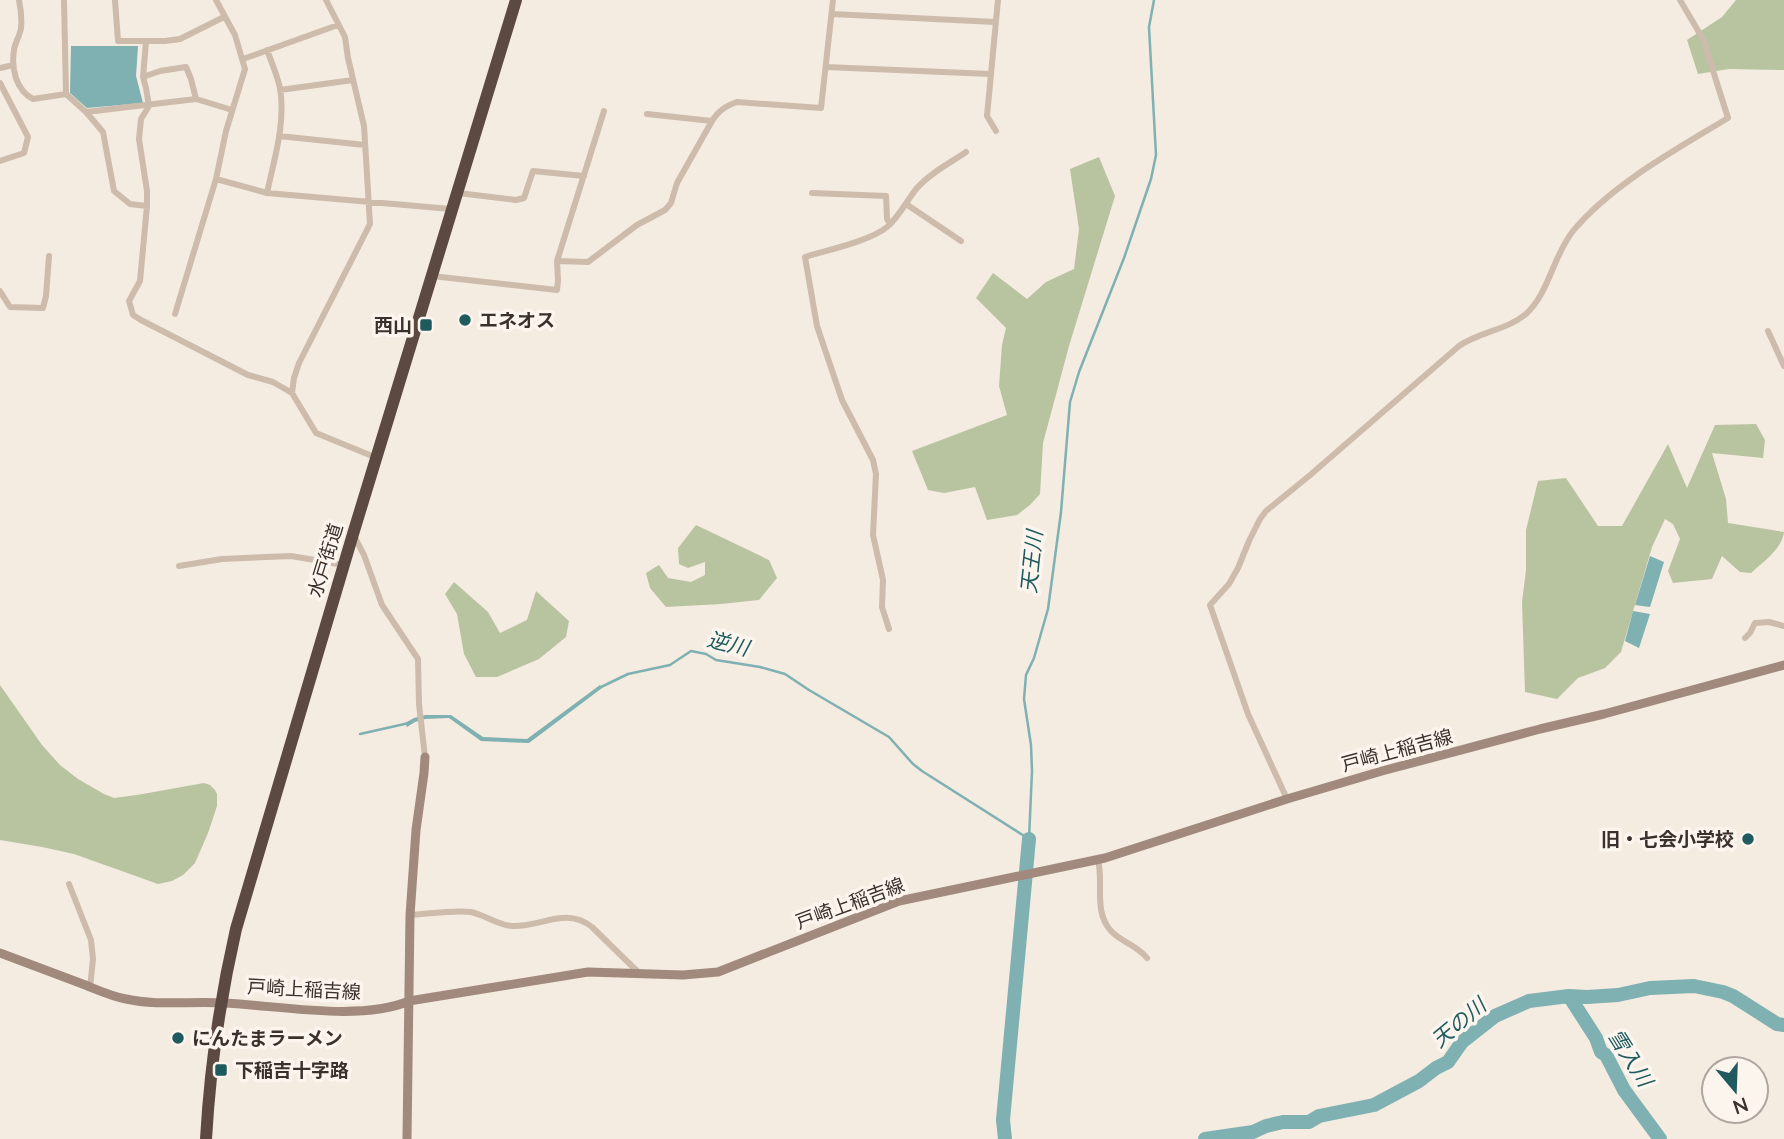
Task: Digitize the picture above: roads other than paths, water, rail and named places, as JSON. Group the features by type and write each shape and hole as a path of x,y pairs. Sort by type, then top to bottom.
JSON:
{"highway":[{"name":"水戸街道","path":"206,1139 212,1058 221,1003 250,876 516,0"}],"main road":[{"name":"戸崎上稲吉線","path":"0,953 125,999 333,1011 380,1010 409,1001 569,974 638,972 683,975 718,972 894,903 1098,860 1382,771 1618,711 1784,665"},
{"path":"407,1139 410,915 415,830 425,773 425,757"}],"street":[{"path":"19,0 21,32 14,48 13,65 16,83 33,99 66,94"},
{"path":"64,0 66,94 103,132 114,191 130,204 147,206"},
{"path":"116,0 118,41 180,39 224,16"},
{"path":"175,314 216,179 232,110 245,69 234,36 217,0"},
{"path":"292,393 299,363 370,224 362,112 345,37 326,0"},
{"path":"557,261 588,262 637,225 665,210 712,121 725,107 737,102 821,108 833,0"},
{"path":"996,131 987,116 998,0"},
{"path":"1287,799 1248,714 1210,605 1230,584 1266,511 1459,346 1514,322 1527,313 1538,300 1563,248 1582,221 1641,172 1728,118 1703,39 1680,0"},
{"path":"832,15 995,22"},
{"path":"243,59 338,25"},
{"path":"146,42 143,77 149,106 139,125 139,139 147,206 140,281 129,300 134,314 185,344 292,393 316,433 377,458"},
{"path":"267,50 277,76 282,107 267,194"},
{"path":"0,68 13,65"},
{"path":"143,77 186,67 196,99"},
{"path":"826,67 990,74"},
{"path":"280,90 353,80"},
{"path":"0,83 27,136 24,153 1,158"},
{"path":"86,112 196,99 232,110"},
{"path":"432,276 557,290 557,261 604,111"},
{"path":"647,114 712,121"},
{"path":"279,136 366,145"},
{"path":"889,629 881,607 883,580 873,536 876,474 873,460 842,400 817,326 805,257 879,232 890,224 929,176 966,152"},
{"path":"458,193 516,200 524,198 533,171 583,176"},
{"path":"216,179 267,194 453,209"},
{"path":"812,193 886,196 887,219 890,224"},
{"path":"906,204 961,241"},
{"path":"0,291 10,307 43,308 47,296 49,256"},
{"path":"1768,331 1784,366"},
{"path":"353,534 364,555 382,605 418,659 425,757"},
{"path":"179,566 222,559 291,556 344,565"},
{"path":"1745,638 1755,623 1769,622 1784,626"},
{"path":"1098,860 1104,920 1111,931 1142,952 1146,958"},
{"path":"69,884 92,940 90,988"},
{"path":"410,915 469,912 516,926 553,919 579,920 592,927 638,972"}],"water":[{"path":"71,46 138,46 136,76 143,103 87,108 70,93"},
{"path":"1650,556 1664,562 1650,607 1635,605"},
{"path":"1633,611 1650,614 1639,648 1625,641"},
{"path":"600,685 602,688 529,743 481,741 449,718 425,719 407,727 405,723 425,715 451,715 483,737 527,739"}],"waterway":[{"name":"天王川","path":"599,688 628,674 670,665 691,651 706,654 716,660 785,674 889,737 922,771 1029,839 1032,771 1024,699 1026,675 1034,658 1048,609 1061,512 1070,402 1079,372 1124,258 1151,179 1156,155 1149,27 1154,0"},
{"name":"逆川","path":"360,734 409,723"},
{"name":"天王川","path":"1005,1139 1003,1120 1029,839"},
{"name":"天の川","path":"1205,1139 1253,1132 1283,1122 1309,1122 1319,1116 1374,1105 1448,1062 1462,1042 1495,1016 1529,1001 1694,986 1733,996 1777,1024 1784,1025"},
{"name":"雪入川","path":"1569,996 1596,1038 1601,1052 1606,1055 1624,1090 1660,1139"}],"place":[{"name":"エネオス","path":"465,320"},
{"name":"西山","path":"426,325"},
{"name":"旧・七会小学校","path":"1748,839"},
{"name":"にんたまラーメン","path":"178,1038"},
{"name":"下稲吉十字路","path":"221,1070"}]}
